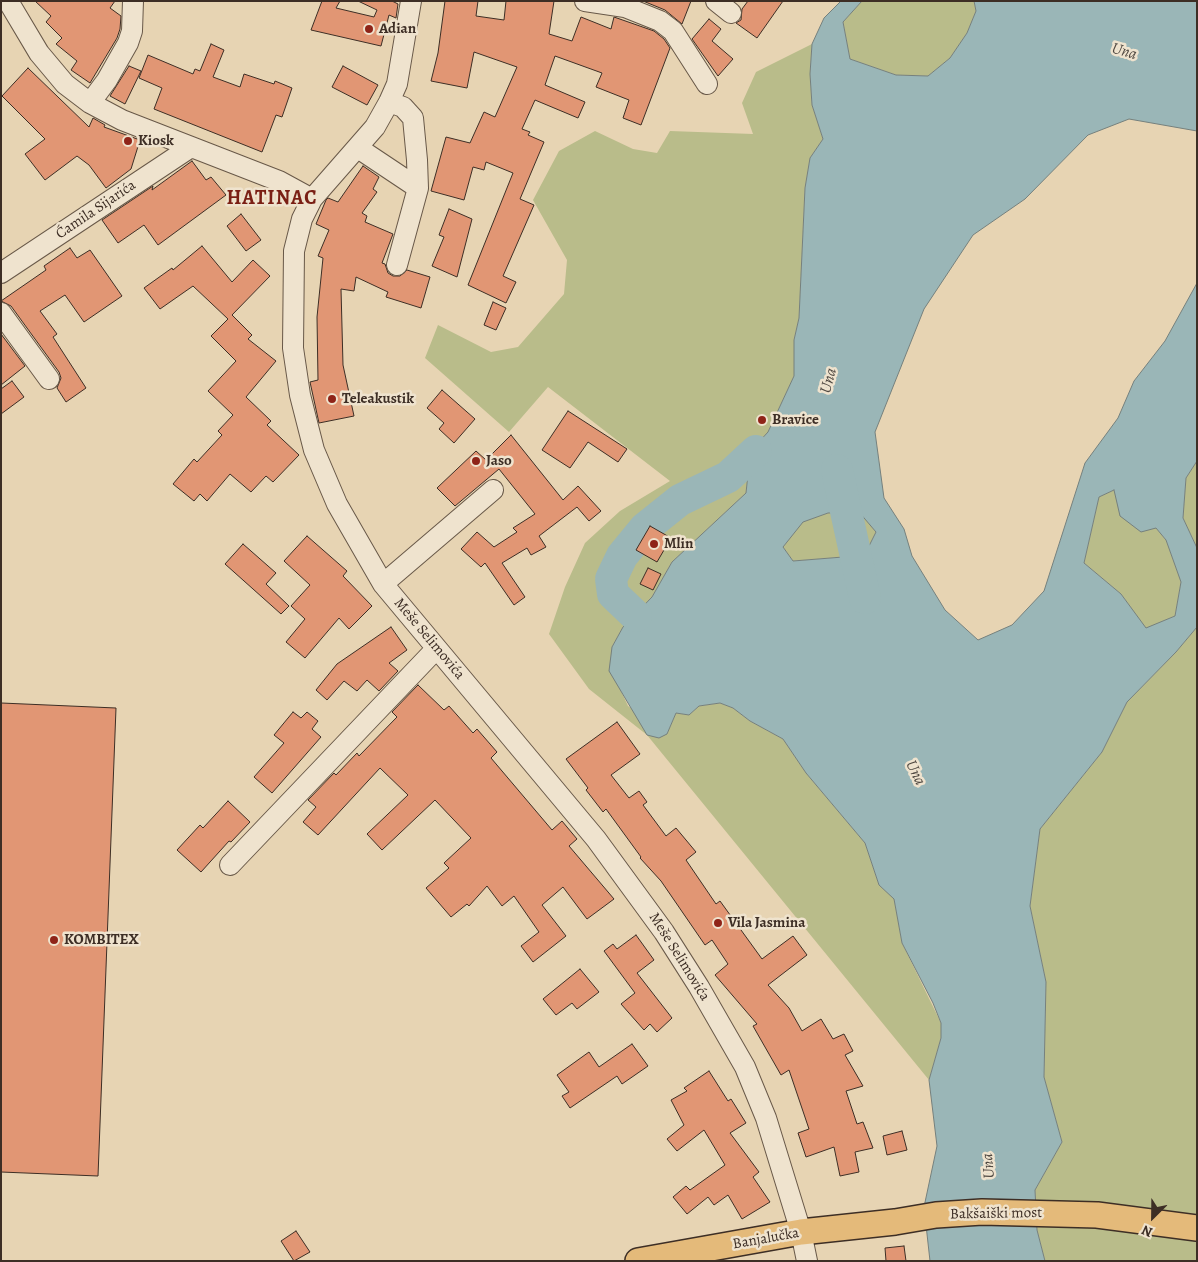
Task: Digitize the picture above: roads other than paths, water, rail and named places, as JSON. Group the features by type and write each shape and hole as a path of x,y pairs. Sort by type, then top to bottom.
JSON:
{"main road":[{"name":"Bakšaiški most","path":"895,1222 936,1215 982,1212 1097,1215 1197,1228"},
{"name":"Banjalučka","path":"638,1261 801,1232 895,1222"}],"street":[{"path":"8,1 39,53 65,84 90,102 122,120 279,181 312,199"},
{"path":"90,102 107,80 128,43 132,30 133,1"},
{"name":"Meše Selimovića","path":"411,1 397,84 389,102 376,127 312,199 302,219 294,251 292,348 300,395 314,450 337,504 383,584 436,649 492,712 596,839 664,932 745,1067 766,1118 801,1232 807,1261"},
{"path":"585,1 625,7 660,22 673,31 707,84"},
{"path":"389,102 403,107 415,124 418,188 397,266"},
{"name":"Ćamila Sijarića","path":"1,273 191,146"},
{"path":"358,148 418,188"},
{"path":"1,313 49,379"},
{"path":"383,584 493,490"},
{"path":"230,865 436,649"}],"water":[{"path":"841,1 862,1 843,22 850,59 896,75 928,76 950,58 967,33 976,11 974,1 1197,1 1197,131 1129,119 1088,135 1025,199 973,235 924,309 875,432 884,498 904,529 912,556 945,610 978,640 1012,625 1044,591 1085,463 1118,418 1134,381 1165,341 1197,283 1197,461 1186,478 1183,518 1197,548 1197,627 1176,652 1127,702 1102,752 1040,829 1030,906 1046,982 1044,1077 1062,1142 1035,1190 1037,1230 1045,1261 930,1261 924,1207 937,1146 929,1080 941,1038 941,1023 933,1003 902,943 894,899 879,885 865,843 806,773 783,739 750,721 733,708 720,703 699,706 689,715 676,713 667,734 659,738 647,735 609,671 612,647 623,627 652,597 672,562 746,493 748,474 757,444 768,432 794,376 794,340 799,318 805,188 810,158 823,139 812,105 810,74 812,44 824,18","holes":["1114,490 1120,516 1141,532 1156,528 1166,540 1181,582 1175,616 1146,628 1121,594 1084,563 1099,497","859,512 876,532 867,550 843,557 793,561 783,547 803,522 828,513"]}],"waterway":[{"path":"636,616 613,594 611,579 622,556 645,528 680,500 728,477 756,451"},
{"name":"Una","path":"837,470 865,598"}],"place":[{"name":"Adian","path":"369,29"},
{"name":"Kiosk","path":"128,141"},
{"name":"Teleakustik","path":"332,399"},
{"name":"Bravice","path":"762,420"},
{"name":"Jaso","path":"476,461"},
{"name":"Mlin","path":"654,544"},
{"name":"Vila Jasmina","path":"718,923"},
{"name":"KOMBITEX","path":"54,940"}],"district":[{"name":"HATINAC","path":"272,199"}]}
